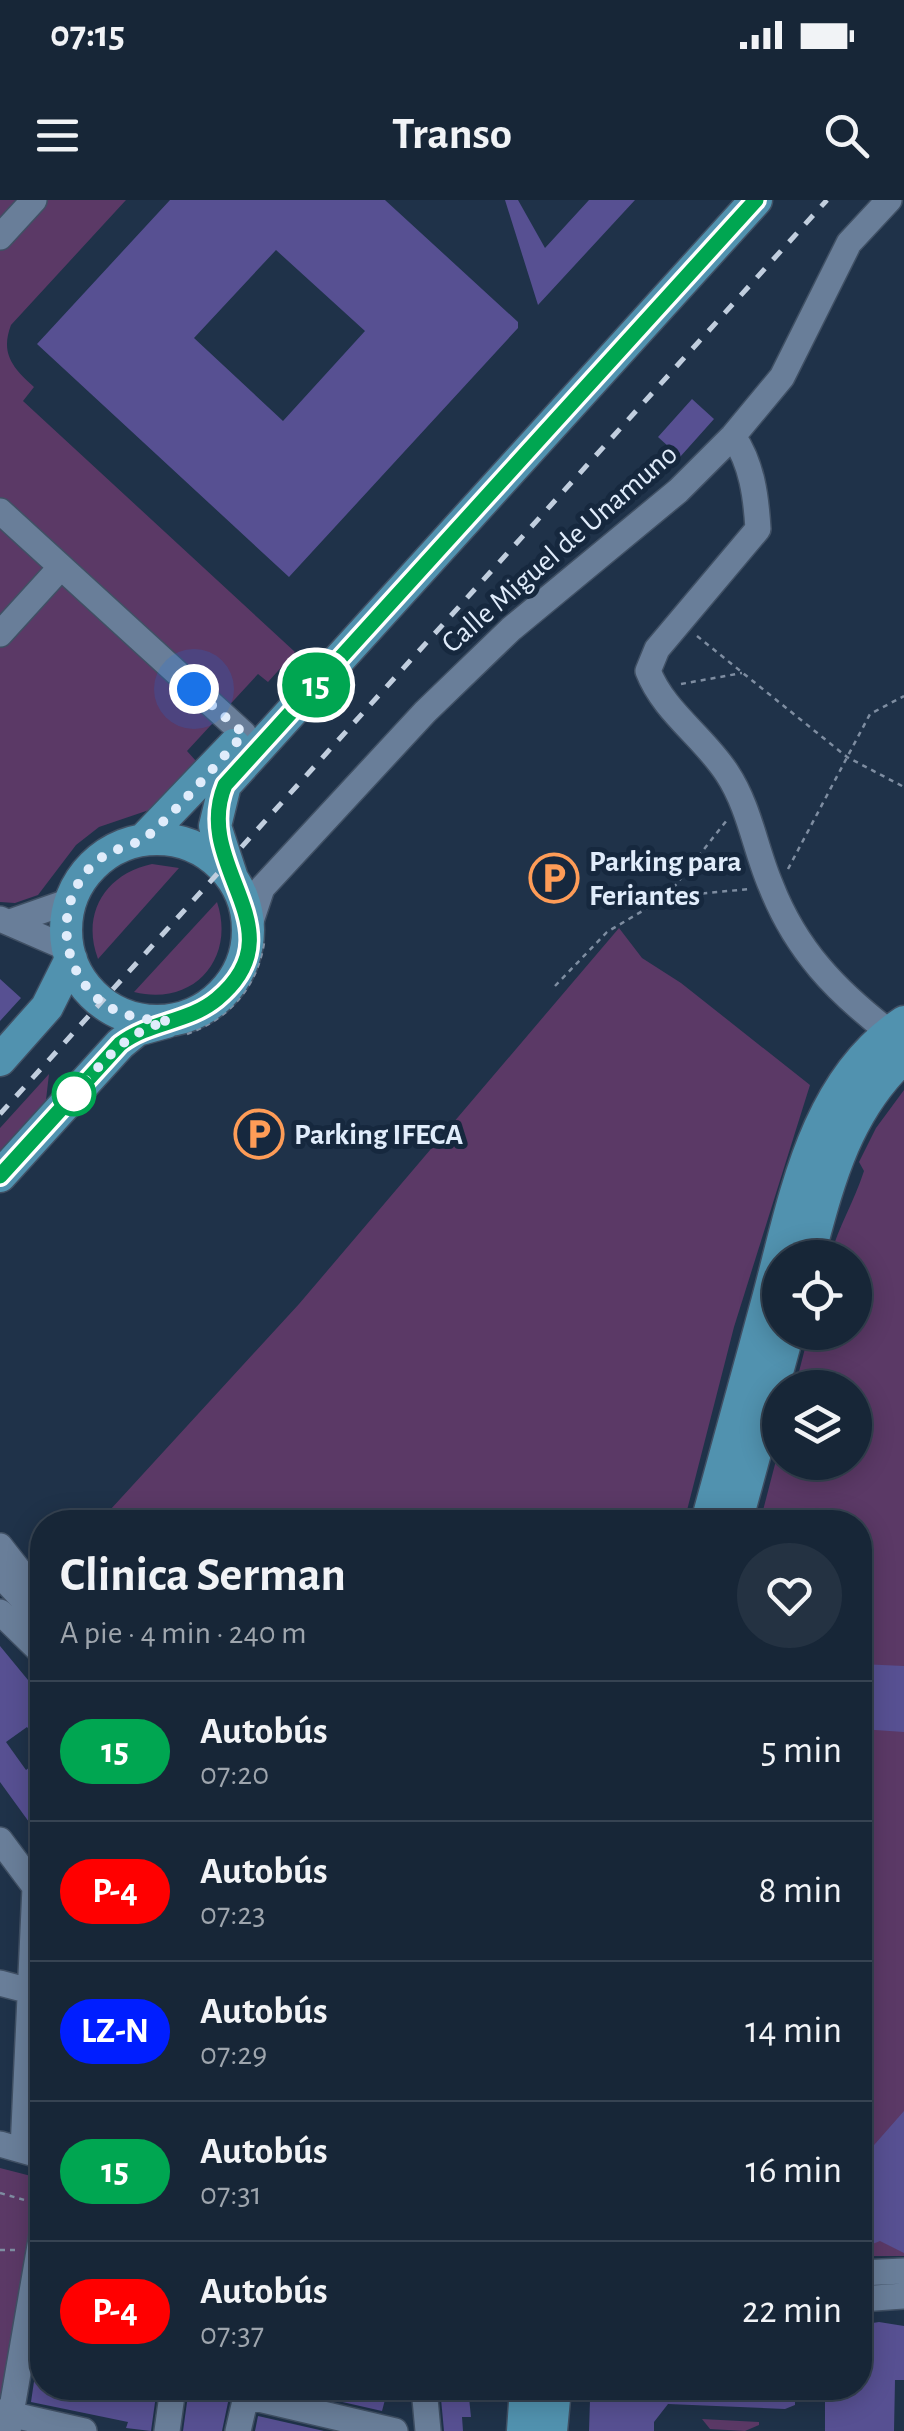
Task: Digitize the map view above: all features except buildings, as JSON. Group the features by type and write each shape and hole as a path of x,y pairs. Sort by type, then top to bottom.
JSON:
{"main road":[{"path":"144,840 728,200"},
{"path":"0,1176 120,1044 138,1030 205,1008 230,985 242,965 249,927 244,900 218,848 215,826 225,785 756,200"},
{"path":"0,1060 47,1007 69,954 70,900 98,860 120,846 144,840 192,846 231,875"},
{"path":"69,954 90,993 113,1010 140,1020 169,1021"},
{"path":"813,1240 844,1138 899,1037"},
{"path":"710,1510 806,1160 842,1086 899,1037"},
{"path":"739,1510 783,1350"},
{"path":"523,2431 525,2400"},
{"path":"550,2431 554,2400"}],"street":[{"path":"0,237 34,200"},
{"name":"Calle Miguel de Unamuno","path":"249,927 262,888 425,712 511,630 678,491 733,436 782,377 850,243 889,200"},
{"path":"733,436 744,451 755,492 758,529 657,649 648,671 655,689 726,771 741,798 772,890 820,971 899,1037"},
{"path":"0,511 244,734"},
{"path":"0,634 61,567"},
{"path":"6,920 70,900"},
{"path":"6,920 69,954"},
{"path":"0,1546 30,1585"},
{"path":"0,1575 30,1607"},
{"path":"0,1612 30,1640"},
{"path":"0,1840 30,1870"},
{"path":"0,1983 30,1991 22,2150"},
{"path":"872,2272 904,2271"},
{"path":"872,2298 904,2296"},
{"path":"30,2343 7,2419 84,2431"},
{"path":"168,2431 172,2400"},
{"path":"238,2431 245,2400"},
{"path":"277,2400 395,2431"},
{"path":"425,2400 428,2431"}],"path":[{"path":"680,622 847,758 904,788"},
{"path":"655,689 743,673"},
{"path":"666,898 772,890 870,714 904,696"},
{"path":"555,986 607,932 666,898 741,798"},
{"path":"0,2194 30,2202"}],"shaded area":[{"path":"0,200 126,200 11,325 7,344 10,360 34,387 23,401 295,652 268,682 258,674 187,751 196,761 152,809 99,827 76,845 38,895 15,903 0,902"},
{"path":"152,864 179,868 98,959 93,927 101,898 121,877"},
{"path":"217,902 220,942 205,974 175,992 134,992"},
{"path":"619,928 642,958 681,983 810,1085 734,1327 687,1510 110,1510 299,1304"},
{"path":"49,1074 46,1100 0,1151 0,1128"},
{"path":"904,1090 904,2256 872,2256 872,1510 763,1510 771,1480 872,1480 872,1370 799,1370 805,1350 872,1350 872,1240 836,1240 864,1171 859,1162 876,1128"},
{"path":"0,2168 30,2176 30,2235 4,2401 0,2400"},
{"path":"702,2419 759,2425 745,2431 710,2429"}],"railway":[{"path":"0,1114 827,200"}],"bus line":[{"name":"15","path":"0,1176 120,1044 138,1030 205,1008 233,982 248,946 249,927 244,900 218,848 217,804 225,785 756,200"}],"place":[{"name":"Parking para Feriantes","path":"554,878"},
{"name":"Parking IFECA","path":"259,1134"}],"route":[{"path":"74,1094 138,1030 169,1021 140,1020 113,1010 90,993 74,969 67,948 66,925 70,900 98,860 120,846 144,840 244,734 194,689"}]}
